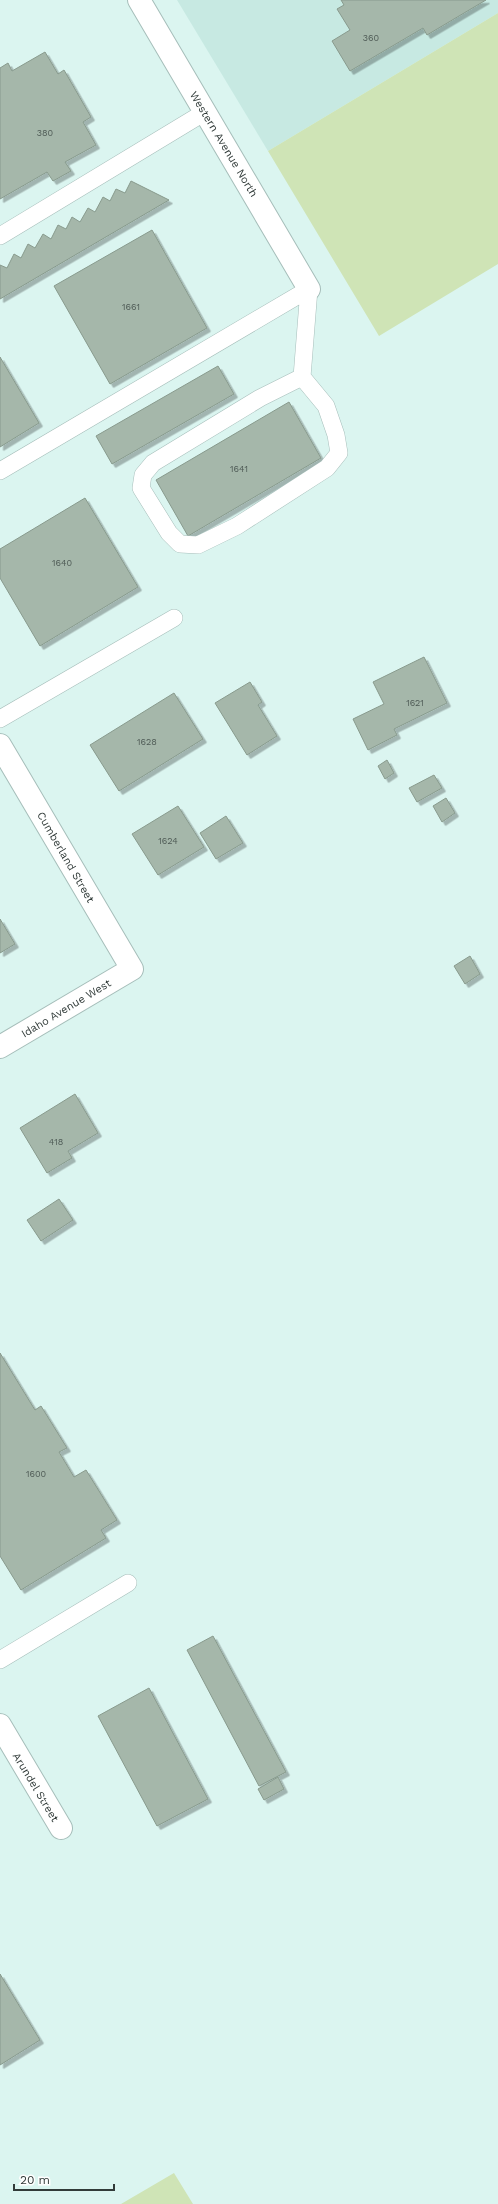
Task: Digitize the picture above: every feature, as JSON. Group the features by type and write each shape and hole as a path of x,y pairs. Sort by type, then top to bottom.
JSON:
{"street":[{"name":"Western Avenue North","path":"143,1 205,112 310,289"},
{"name":"Cumberland Street","path":"0,745 132,969"},
{"name":"Idaho Avenue West","path":"0,1047 132,969"},
{"name":"Arundel Street","path":"0,1725 61,1828"}],"lane":[{"path":"0,236 205,112"},
{"path":"302,377 260,398 153,463 143,475 141,488 169,533 180,544 198,545 237,526 327,468 339,453 336,435 326,406 302,377 310,289"},
{"path":"0,471 310,289"},
{"path":"0,719 174,618"},
{"path":"0,1660 128,1583"}],"shaded area":[{"path":"177,0 498,0 498,13 268,151"}],"green space":[{"path":"498,13 498,264 379,336 268,151"},
{"path":"174,2173 193,2204 121,2204"}],"building":[{"path":"341,0 486,0 427,35 423,28 350,71 332,41 350,30 337,9 344,5"},
{"path":"45,52 58,74 64,70 91,117 83,122 96,145 65,162 71,171 53,181 47,172 0,199 0,68 8,63 12,71"},
{"path":"131,181 169,200 0,299 0,265 7,268 14,254 21,258 28,244 35,248 43,234 51,239 58,225 66,229 72,217 80,222 88,208 95,212 103,197 110,201 116,189 125,193"},
{"path":"152,230 207,328 110,384 54,286"},
{"path":"0,357 39,423 0,447"},
{"path":"218,366 234,394 112,464 96,436"},
{"path":"289,402 321,458 188,536 156,480"},
{"path":"85,498 138,587 40,646 0,578 0,549"},
{"path":"424,657 447,703 394,729 397,735 368,750 353,719 384,704 373,682"},
{"path":"250,682 262,702 258,705 277,736 247,755 215,703"},
{"path":"174,693 203,739 119,791 90,745"},
{"path":"387,760 394,773 385,779 378,766"},
{"path":"434,775 442,788 417,802 409,788"},
{"path":"446,798 455,813 442,822 433,806"},
{"path":"178,806 204,847 158,875 132,834"},
{"path":"226,816 243,843 216,859 200,833"},
{"path":"0,919 15,944 0,953"},
{"path":"470,956 480,974 465,984 454,966"},
{"path":"75,1094 98,1133 68,1151 72,1158 47,1173 20,1128"},
{"path":"59,1199 73,1220 41,1241 27,1220"},
{"path":"0,1353 35,1410 41,1406 67,1448 59,1452 74,1477 86,1470 117,1520 101,1530 106,1538 21,1590 0,1556"},
{"path":"213,1636 286,1772 259,1786 187,1650"},
{"path":"149,1688 208,1799 157,1826 98,1716"},
{"path":"278,1777 284,1789 264,1800 258,1789"},
{"path":"0,1974 40,2040 0,2065"}]}
